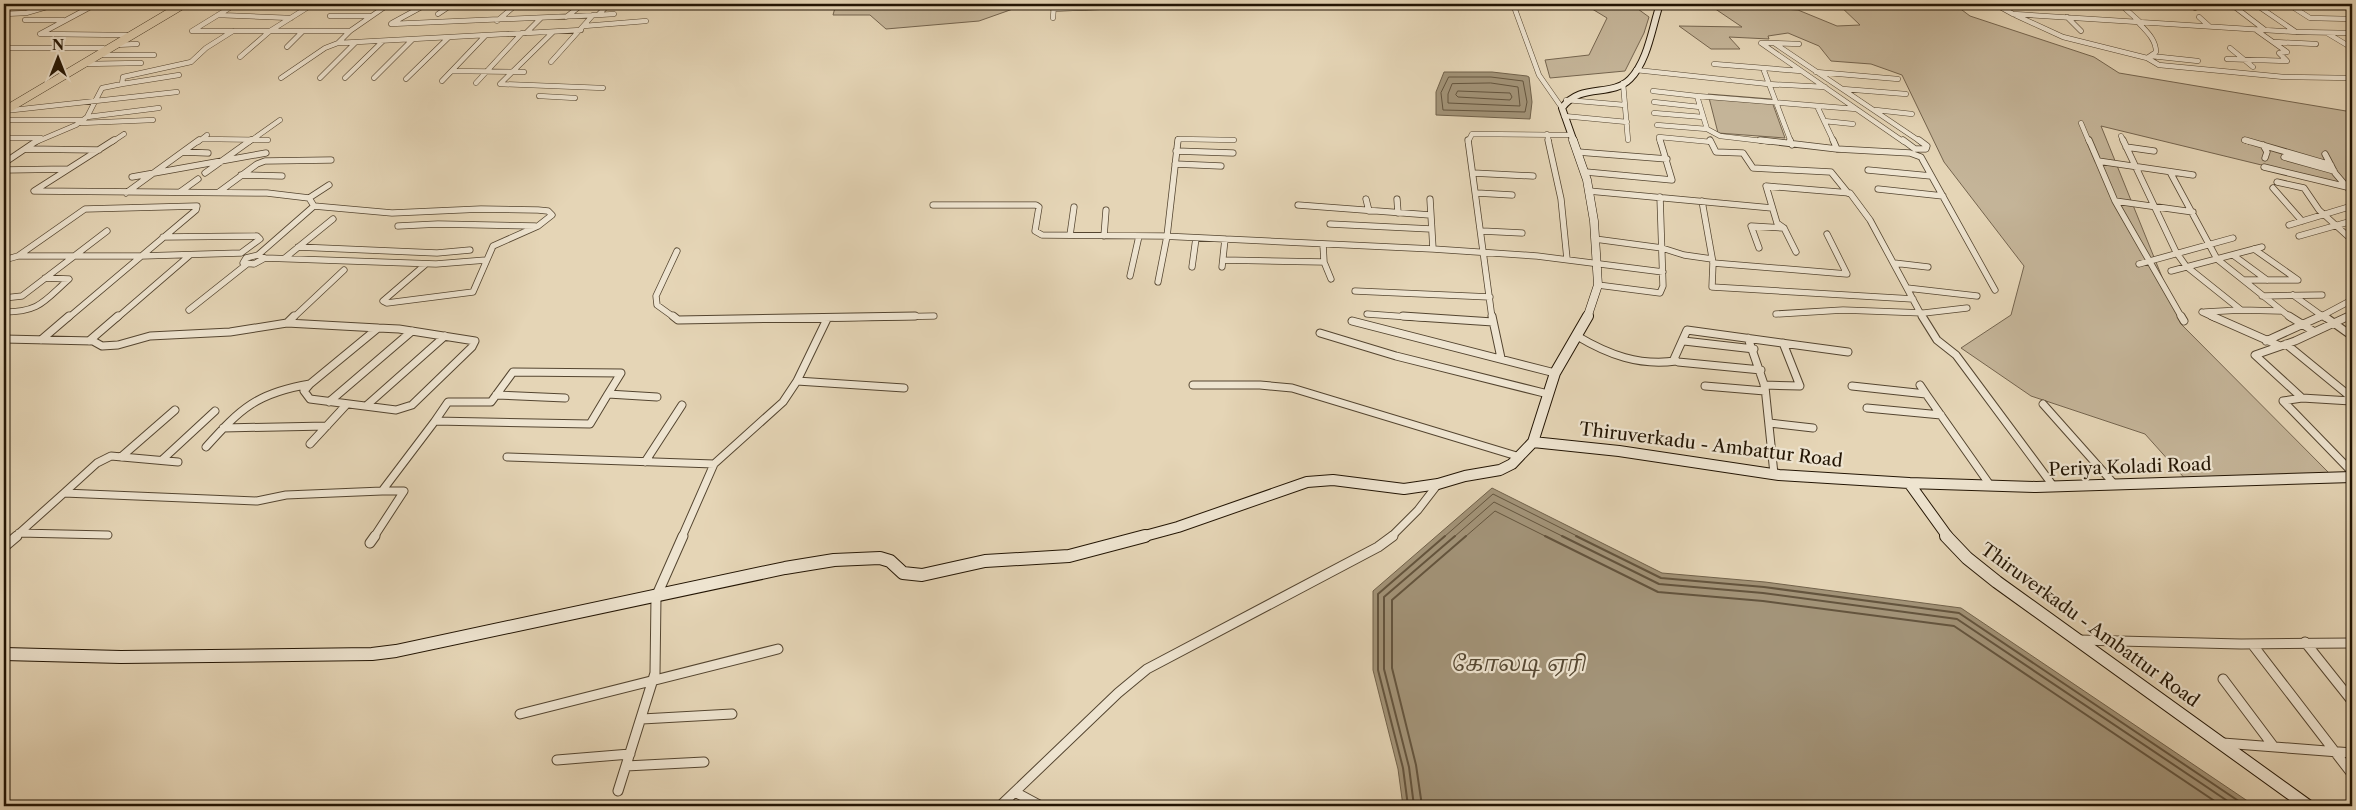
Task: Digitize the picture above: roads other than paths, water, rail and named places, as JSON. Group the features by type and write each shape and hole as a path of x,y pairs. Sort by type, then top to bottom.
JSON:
{"main road":[{"path":"4,110 178,4"},
{"path":"4,110 184,4"},
{"path":"4,654 121,657 340,656 372,654 396,651 656,597 785,568 834,560 880,558 890,561 903,573 922,575 986,561 1069,556 1178,526 1307,482 1333,480 1392,489 1438,484 1465,476 1500,470 1520,456 1533,442 1555,373 1586,321 1598,285 1586,172 1564,108 1579,94 1623,84 1631,78 1636,70 1660,4"},
{"name":"Thiruverkadu - Ambattur Road","path":"1533,442 1618,451 1774,474 1909,483 1942,531 1967,558 1997,582 2308,806"},
{"name":"Periya Koladi Road","path":"1909,483 2054,487 2352,477"}],"street":[{"path":"4,15 31,12 57,4"},
{"path":"96,4 40,34 126,35"},
{"path":"236,4 192,31 350,32"},
{"path":"240,57 270,31 313,4"},
{"path":"338,43 389,4"},
{"path":"427,4 391,24 496,21 614,14"},
{"path":"438,14 453,4"},
{"path":"496,21 517,4"},
{"path":"566,17 583,4"},
{"path":"551,62 595,15 609,4"},
{"path":"1053,18 1054,4"},
{"path":"1513,4 1539,75 1564,108 1628,122"},
{"path":"1995,4 2034,26 2070,40 2149,57 2198,61"},
{"path":"2119,4 2139,22 2156,46 2156,52 2149,57"},
{"path":"2119,4 2171,7"},
{"path":"2191,4 2196,8"},
{"path":"2231,4 2265,30"},
{"path":"2255,4 2296,32"},
{"path":"2288,4 2310,18 2352,19"},
{"path":"2310,4 2352,7"},
{"path":"1053,9 1106,7"},
{"path":"2013,14 2296,32 2352,33"},
{"path":"218,15 292,18"},
{"path":"330,16 371,16"},
{"path":"2199,16 2209,26"},
{"path":"2067,17 2081,30"},
{"path":"476,83 541,18"},
{"path":"25,20 66,20"},
{"path":"281,78 324,48 338,43 553,32 646,21"},
{"path":"636,28 640,22"},
{"path":"2227,59 2287,61 2279,53 2287,52 2256,29"},
{"path":"122,84 123,77 192,62 206,48 233,31"},
{"path":"287,46 303,31"},
{"path":"553,32 500,84 603,88"},
{"path":"2327,33 2352,48"},
{"path":"442,81 485,36"},
{"path":"406,79 448,38"},
{"path":"374,78 412,40"},
{"path":"345,78 383,41"},
{"path":"320,78 356,42"},
{"path":"2274,42 2316,44"},
{"path":"1774,43 1927,146 1926,149 1916,149 1761,43 1774,43 1799,44"},
{"path":"115,45 137,44"},
{"path":"4,48 103,48"},
{"path":"2230,48 2253,67"},
{"path":"96,55 154,55"},
{"path":"2149,57 2152,62 2165,66 2284,77 2352,78"},
{"path":"82,64 140,63"},
{"path":"1714,64 1801,71"},
{"path":"1763,68 1792,145"},
{"path":"1636,70 1768,84 1906,94"},
{"path":"452,71 524,72"},
{"path":"1816,72 1898,79"},
{"path":"84,120 96,102 102,88 179,75"},
{"path":"1623,84 1628,122 1628,140"},
{"path":"554,97 566,87"},
{"path":"1653,91 1856,109"},
{"path":"4,110 96,102 177,92"},
{"path":"539,96 575,98"},
{"path":"1697,96 1707,129"},
{"path":"1654,102 1700,106"},
{"path":"1564,108 1625,105"},
{"path":"1817,106 1837,149"},
{"path":"4,163 42,138 84,120 159,108"},
{"path":"1873,110 1912,114"},
{"path":"1654,113 1703,118"},
{"path":"4,120 152,120"},
{"path":"205,173 280,120"},
{"path":"1824,121 1854,124"},
{"path":"2081,123 2115,200 2148,261 2184,321"},
{"path":"1656,125 1707,129 1720,136 1792,145 1913,154 1921,157 1995,290"},
{"path":"124,134 34,191 267,192 310,198 329,185"},
{"path":"1501,358 1493,322 1477,192 1468,139 1472,134 1572,135"},
{"path":"1547,134 1562,199 1567,259"},
{"path":"2121,136 2176,252 2186,266 2241,310"},
{"path":"126,192 204,137 268,140"},
{"path":"1586,172 1672,180 1659,137 1710,140 1716,152 1742,153 1753,168 1831,172 1870,220 1937,340 1956,355 2054,487"},
{"path":"4,138 42,138"},
{"path":"1158,282 1167,236 1178,139 1234,140"},
{"path":"2244,140 2334,171"},
{"path":"2262,145 2268,152"},
{"path":"2248,146 2331,165"},
{"path":"2126,147 2154,151"},
{"path":"25,150 99,150"},
{"path":"1176,151 1233,153"},
{"path":"182,152 208,152"},
{"path":"1578,152 1667,159"},
{"path":"2265,158 2268,152"},
{"path":"243,161 146,178 130,179 153,173 266,153"},
{"path":"2325,154 2334,171 2352,193"},
{"path":"220,192 265,161 330,160"},
{"path":"2098,161 2193,175"},
{"path":"1175,164 1221,166"},
{"path":"2264,167 2347,187"},
{"path":"4,170 68,169"},
{"path":"1868,170 1932,176"},
{"path":"2170,172 2218,259 2280,311 2313,331"},
{"path":"1473,173 1534,176"},
{"path":"241,176 282,176"},
{"path":"179,192 198,179"},
{"path":"2277,182 2304,188 2308,198 2335,226 2352,240"},
{"path":"1796,252 1784,228 1777,223 1766,186 1848,193"},
{"path":"2273,188 2302,221"},
{"path":"1878,190 1943,196"},
{"path":"1589,191 1772,208"},
{"path":"1477,192 1512,195"},
{"path":"1598,285 1660,293 1663,286 1663,272 1660,197"},
{"path":"310,198 314,206"},
{"path":"1366,198 1369,211"},
{"path":"1430,198 1433,248"},
{"path":"1397,199 1398,213"},
{"path":"2115,200 2193,212"},
{"path":"1702,201 1713,261 1712,287 1913,300"},
{"path":"932,205 1036,205 1040,207 1035,231 1042,235 1167,236 1433,248 1437,250 1597,262 1663,272"},
{"path":"1298,205 1430,215"},
{"path":"18,256 85,209 198,206 163,238 40,340"},
{"path":"258,255 314,206 392,212 481,209 538,210 548,211 552,214 538,226 493,246 476,289 473,292 383,301 426,264"},
{"path":"2289,225 2352,206"},
{"path":"1070,235 1074,208"},
{"path":"2344,208 2352,214"},
{"path":"1104,236 1106,210"},
{"path":"285,258 332,219"},
{"path":"2299,236 2352,221"},
{"path":"398,226 438,224 538,226"},
{"path":"1330,224 1431,230"},
{"path":"1759,248 1751,226 1784,228"},
{"path":"4,298 22,296 106,231"},
{"path":"1482,231 1522,233"},
{"path":"1594,238 1662,248 1713,261 1848,274 1827,234"},
{"path":"4,260 18,256 141,256 241,253 260,239 258,236 238,235 163,238"},
{"path":"1130,276 1139,236"},
{"path":"1192,267 1196,238"},
{"path":"2139,264 2176,252 2233,238"},
{"path":"1222,267 1225,240"},
{"path":"1323,244 1324,262 1332,279"},
{"path":"298,247 437,253 470,250"},
{"path":"2171,271 2262,247"},
{"path":"2244,280 2298,280 2254,249"},
{"path":"677,251 656,296 657,304 678,320 934,316"},
{"path":"89,341 191,255"},
{"path":"247,264 243,263 244,260 258,255 264,255 265,258"},
{"path":"2233,255 2268,280"},
{"path":"189,310 247,264 258,263 265,258 426,264 486,260"},
{"path":"1223,260 1324,262"},
{"path":"1894,263 1928,267"},
{"path":"286,323 344,270"},
{"path":"4,312 23,312 36,308 69,279 45,278"},
{"path":"1907,288 1977,296"},
{"path":"1355,291 1490,297"},
{"path":"2293,295 2352,336"},
{"path":"2262,296 2322,295"},
{"path":"2266,341 2304,325 2348,302"},
{"path":"1776,314 1853,310 1942,314 1967,308"},
{"path":"2280,311 2202,312 2266,341 2283,345 2352,398"},
{"path":"1367,314 1493,322"},
{"path":"2302,398 2255,355 2352,315"},
{"path":"618,791 654,679 656,597 714,464 783,402 797,381 827,319"},
{"path":"1352,321 1555,373"},
{"path":"4,339 89,341 102,346 118,346 150,336 230,332 286,323 379,328 412,331 475,342 412,405 396,410 310,399 304,391 310,384 379,328"},
{"path":"1676,362 1674,359 1684,341 1687,330 1848,352"},
{"path":"329,402 412,331"},
{"path":"1320,333 1396,356 1548,394"},
{"path":"366,406 445,336"},
{"path":"1577,336 1620,359 1650,364 1676,362 1761,370"},
{"path":"1748,338 1754,349 1765,388 1774,474"},
{"path":"1684,341 1754,349"},
{"path":"1705,386 1765,388 1800,386 1783,343"},
{"path":"382,491 448,402 491,402 513,372 621,373 590,424 434,421"},
{"path":"797,381 904,388"},
{"path":"206,448 223,428 248,404 266,393 310,384"},
{"path":"1192,385 1260,385 1292,388 1520,456"},
{"path":"1920,385 1990,485"},
{"path":"1852,386 1926,394"},
{"path":"608,394 657,397"},
{"path":"496,395 565,398"},
{"path":"2352,398 2351,400 2302,398 2283,401 2352,472"},
{"path":"310,444 347,404"},
{"path":"2043,404 2115,485"},
{"path":"645,462 682,405"},
{"path":"1867,408 1941,415"},
{"path":"121,457 176,410"},
{"path":"162,460 215,411"},
{"path":"1770,423 1813,428"},
{"path":"223,428 327,426"},
{"path":"4,547 97,463 110,456 178,462"},
{"path":"508,457 714,464"},
{"path":"1000,806 1118,693 1148,669 1378,547 1395,536 1420,510 1438,484"},
{"path":"64,493 257,500 286,495 404,490 370,543"},
{"path":"19,533 108,535"},
{"path":"2076,639 2252,644 2352,643"},
{"path":"2305,642 2352,701"},
{"path":"2252,644 2352,774"},
{"path":"520,714 778,648"},
{"path":"2223,679 2274,748"},
{"path":"642,719 732,714"},
{"path":"2223,743 2352,753"},
{"path":"557,760 630,754"},
{"path":"626,766 704,762"},
{"path":"1015,792 1041,806"}],"water":[{"path":"1444,72 1492,72 1529,77 1532,102 1530,119 1436,115 1436,92"},
{"name":"கோலடி ஏரி","path":"1492,488 1662,573 1765,582 1961,608 2255,806 1403,806 1398,769 1373,670 1373,591"}]}
